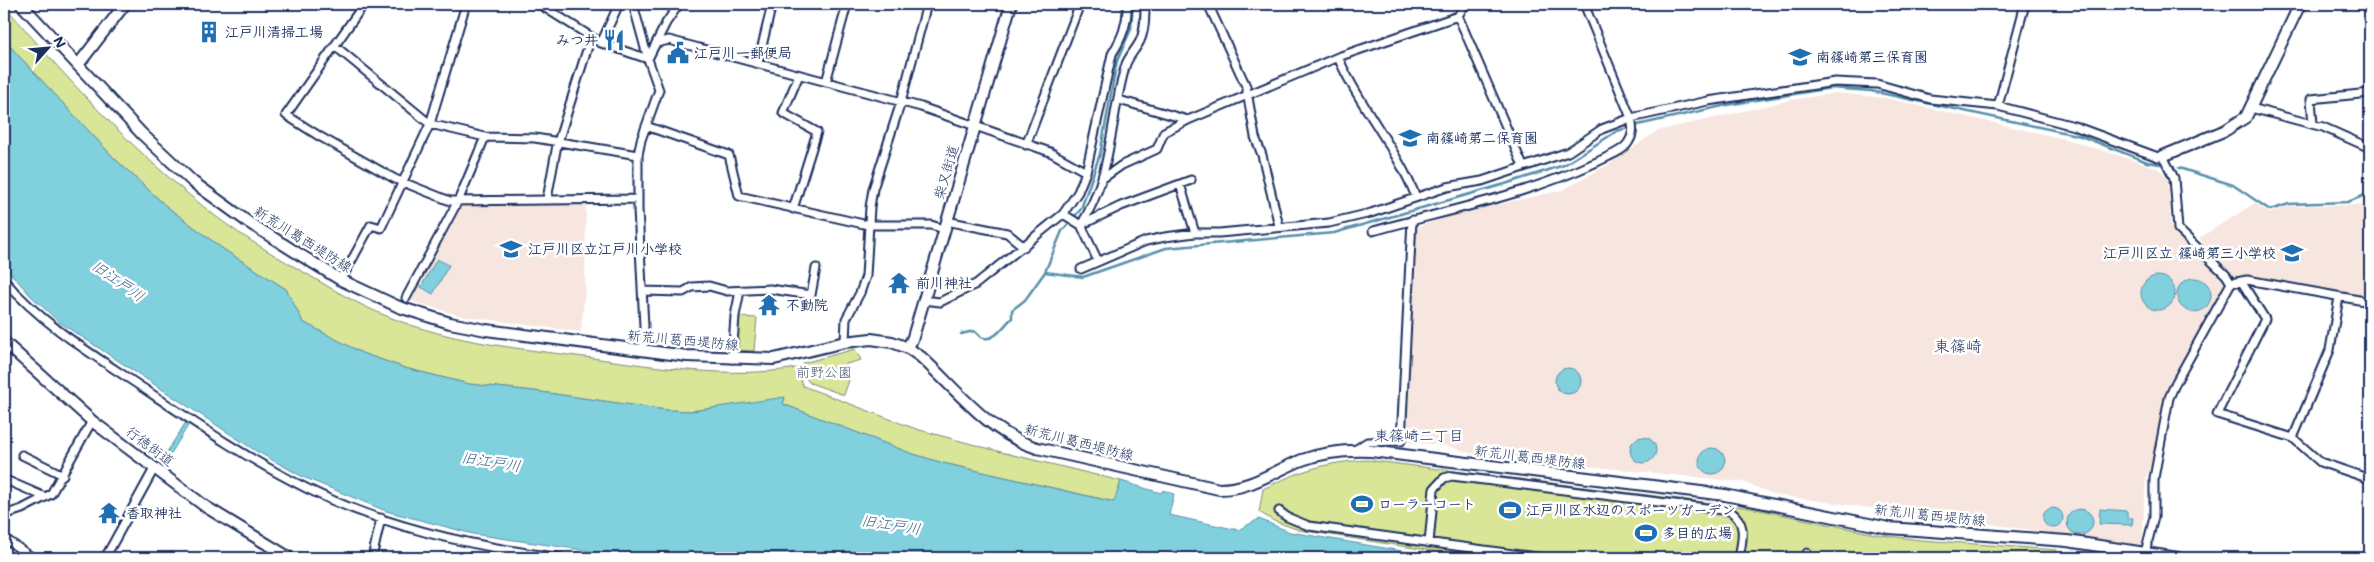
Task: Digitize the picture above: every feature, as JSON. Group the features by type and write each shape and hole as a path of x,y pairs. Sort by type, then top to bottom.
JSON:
{"main road":[{"name":"新荒川葛西堤防線","path":"21,4 142,134 194,182 248,222 341,280 407,310 450,323 486,330 644,351 732,359 774,359 845,342 871,339 892,342 908,348 928,364 996,429 1016,442 1046,451 1199,485 1228,489 1246,486 1312,457 1355,450 1726,495 1889,528 2067,541 2178,558"},
{"path":"78,64 125,4"},
{"name":"柴又街道","path":"908,348 1011,4"},
{"path":"2163,156 2236,125 2246,117 2300,4"},
{"name":"行徳街道","path":"4,342 92,421 219,515 290,558"}],"street":[{"path":"364,4 286,115 319,136 404,183 450,201 638,199"},
{"path":"341,280 371,225 381,228 404,183 430,124 466,4"},
{"path":"539,4 601,43 642,55 648,59"},
{"path":"601,43 619,4"},
{"path":"634,4 648,59 660,90 646,126 638,155 644,351"},
{"path":"648,59 666,23 679,4"},
{"path":"758,63 772,4"},
{"path":"826,82 847,4"},
{"path":"845,342 846,319 860,294 866,276 868,225 873,189 901,102 927,4"},
{"path":"1026,144 1080,4"},
{"path":"923,300 940,302 976,284 1064,214 1078,192 1086,172 1112,54 1128,20 1128,4"},
{"path":"1081,225 1102,179 1110,150 1127,63 1142,34 1145,4"},
{"path":"1208,4 1246,86 1256,137 1279,226"},
{"path":"1102,179 1122,165 1157,149 1164,132 1188,120 1338,57 1458,16 1465,4"},
{"path":"1373,231 1496,200 1546,184 1628,145 1634,132 1631,118 1584,4"},
{"path":"1998,106 2025,4"},
{"path":"1458,16 1523,166"},
{"path":"547,199 560,141 591,37"},
{"path":"657,43 670,40 921,106 1050,152 1086,172"},
{"path":"335,46 430,124 486,137 536,138 638,155"},
{"path":"1338,57 1347,77 1394,152 1416,197"},
{"path":"793,209 816,132 783,114 799,74"},
{"path":"1081,269 1146,241 1195,232 1219,232 1329,223 1371,213 1447,187 1482,181 1568,152 1602,129 1631,118 1708,100 1835,82 1877,84 1930,99 1998,106 2074,126 2158,157 2163,156 2174,178 2178,230 2226,274 2231,283"},
{"path":"2313,124 2311,99 2370,93"},
{"path":"1119,100 1188,120"},
{"path":"2251,108 2313,124 2370,148"},
{"path":"646,126 729,155 739,196 868,225 945,225 1008,233 1024,247"},
{"path":"406,298 459,200 486,137"},
{"path":"1081,225 1121,206 1191,180"},
{"path":"1180,184 1195,232"},
{"path":"1064,214 1081,225 1098,261"},
{"path":"1355,450 1367,442 1401,441 1412,220"},
{"path":"642,291 683,292 692,287 709,286 727,291 770,289 811,295 816,268"},
{"path":"4,280 32,311 62,336 230,446 306,488 380,518 460,541 562,558"},
{"path":"2146,553 2154,517 2154,478 2169,398 2231,283 2247,280 2370,302"},
{"path":"2241,281 2265,319 2217,414 2293,438 2320,462 2370,479"},
{"path":"732,359 735,316 740,291"},
{"path":"2293,438 2330,350 2339,296"},
{"path":"4,515 22,509 51,494 92,421"},
{"path":"22,455 63,474"},
{"path":"106,558 155,467"},
{"path":"1429,543 1434,489 1444,478 1452,476 1730,511 1738,516 1743,525 1739,558"},
{"path":"8,481 45,497"},
{"path":"1279,511 1287,517 1309,526 1543,558"},
{"path":"372,558 380,518"},
{"path":"4,538 33,558"}],"shaded area":[{"path":"1836,93 1885,98 2073,141 2157,168 2168,177 2171,227 2223,280 2224,289 2170,382 2152,463 2146,477 2142,545 1776,495 1743,482 1478,455 1443,445 1407,442 1414,228 1460,213 1563,190 1608,165 1657,131 1791,100"},
{"name":"江戸川区立江戸川小学校","path":"464,203 586,203 585,289 581,332 462,316 408,300 458,209"},
{"name":"江戸川区立 篠崎第三小学校","path":"2255,203 2270,213 2290,206 2370,205 2370,298 2244,277 2238,280 2233,278 2199,238"}],"green space":[{"path":"4,5 99,111 176,184 227,224 263,248 377,312 413,326 463,339 643,365 720,372 771,371 797,368 803,386 916,429 1121,481 1115,502 943,463 910,453 783,404 785,398 692,411 666,410 534,391 469,384 405,368 362,353 303,322 286,289 223,249 166,206 114,158 4,40"},
{"path":"739,317 757,318 754,351 736,350"},
{"name":"前野公園","path":"855,349 861,360 843,365 839,374 849,380 844,395 810,383 807,380 803,363"},
{"name":"江戸川区水辺のスポーツガーデン","path":"1367,460 1751,508 1880,535 1921,540 2057,550 2056,558 1478,558 1299,530 1274,521 1259,512 1263,489 1301,472 1326,465"}],"water":[{"name":"旧江戸川","path":"4,40 114,158 166,206 223,249 286,289 303,322 362,353 405,368 469,384 534,391 666,410 692,411 785,397 783,404 910,453 943,463 1114,502 1121,481 1161,493 1163,490 1174,494 1169,515 1238,530 1259,519 1290,532 1443,558 637,558 473,534 386,511 303,477 256,451 59,322 31,296 4,266"},
{"path":"437,259 449,265 433,294 421,287"},
{"path":"2158,276 2165,277 2170,281 2174,286 2174,300 2170,305 2165,309 2158,310 2151,309 2146,305 2142,300 2141,293 2142,286 2146,281 2151,277"},
{"path":"2194,278 2201,279 2206,283 2210,288 2210,302 2206,307 2201,311 2194,312 2187,311 2182,307 2178,302 2177,295 2178,288 2182,283 2187,279"},
{"path":"1568,368 1577,372 1581,381 1577,390 1568,394 1559,390 1555,381 1559,372"},
{"path":"186,422 189,424 167,460 163,458"},
{"path":"1643,437 1652,441 1656,450 1652,459 1643,463 1634,459 1630,450 1634,441"},
{"path":"1712,448 1721,452 1725,461 1721,470 1712,474 1703,470 1699,461 1703,452"},
{"path":"2049,508 2057,508 2063,514 2063,522 2057,528 2049,528 2043,522 2043,514"},
{"path":"2080,509 2089,513 2093,522 2089,531 2080,535 2071,531 2067,522 2071,513"},
{"path":"2100,509 2127,511 2127,518 2133,518 2132,525 2099,524"}],"waterway":[{"path":"1045,272 1062,231 1081,209 1100,154 1117,61 1131,29 1133,4"},
{"path":"961,334 974,331 981,337 988,338 996,335 1012,318 1012,310 1025,300 1045,272 1083,277 1166,248 1334,233 1564,165 1617,131 1727,105 1831,88 1871,91 2081,136 2147,162 2160,164"},
{"path":"2179,168 2233,185 2270,210 2289,204 2348,202 2370,193"}],"place":[{"name":"江戸川清掃工場","path":"209,32"},
{"name":"みつ井","path":"614,40"},
{"name":"江戸川一郵便局","path":"678,53"},
{"name":"南篠崎第三保育園","path":"1800,57"},
{"name":"南篠崎第二保育園","path":"1410,138"},
{"name":"江戸川区立江戸川小学校","path":"511,249"},
{"name":"江戸川区立 篠崎第三小学校","path":"2292,253"},
{"name":"前川神社","path":"899,283"},
{"name":"不動院","path":"769,305"},
{"name":"ローラーコート","path":"1362,504"},
{"name":"江戸川区水辺のスポーツガーデン","path":"1510,510"},
{"name":"香取神社","path":"109,513"},
{"name":"多目的広場","path":"1646,533"}],"district":[{"name":"東篠崎","path":"1958,346"},
{"name":"東篠崎二丁目","path":"1419,436"}]}
